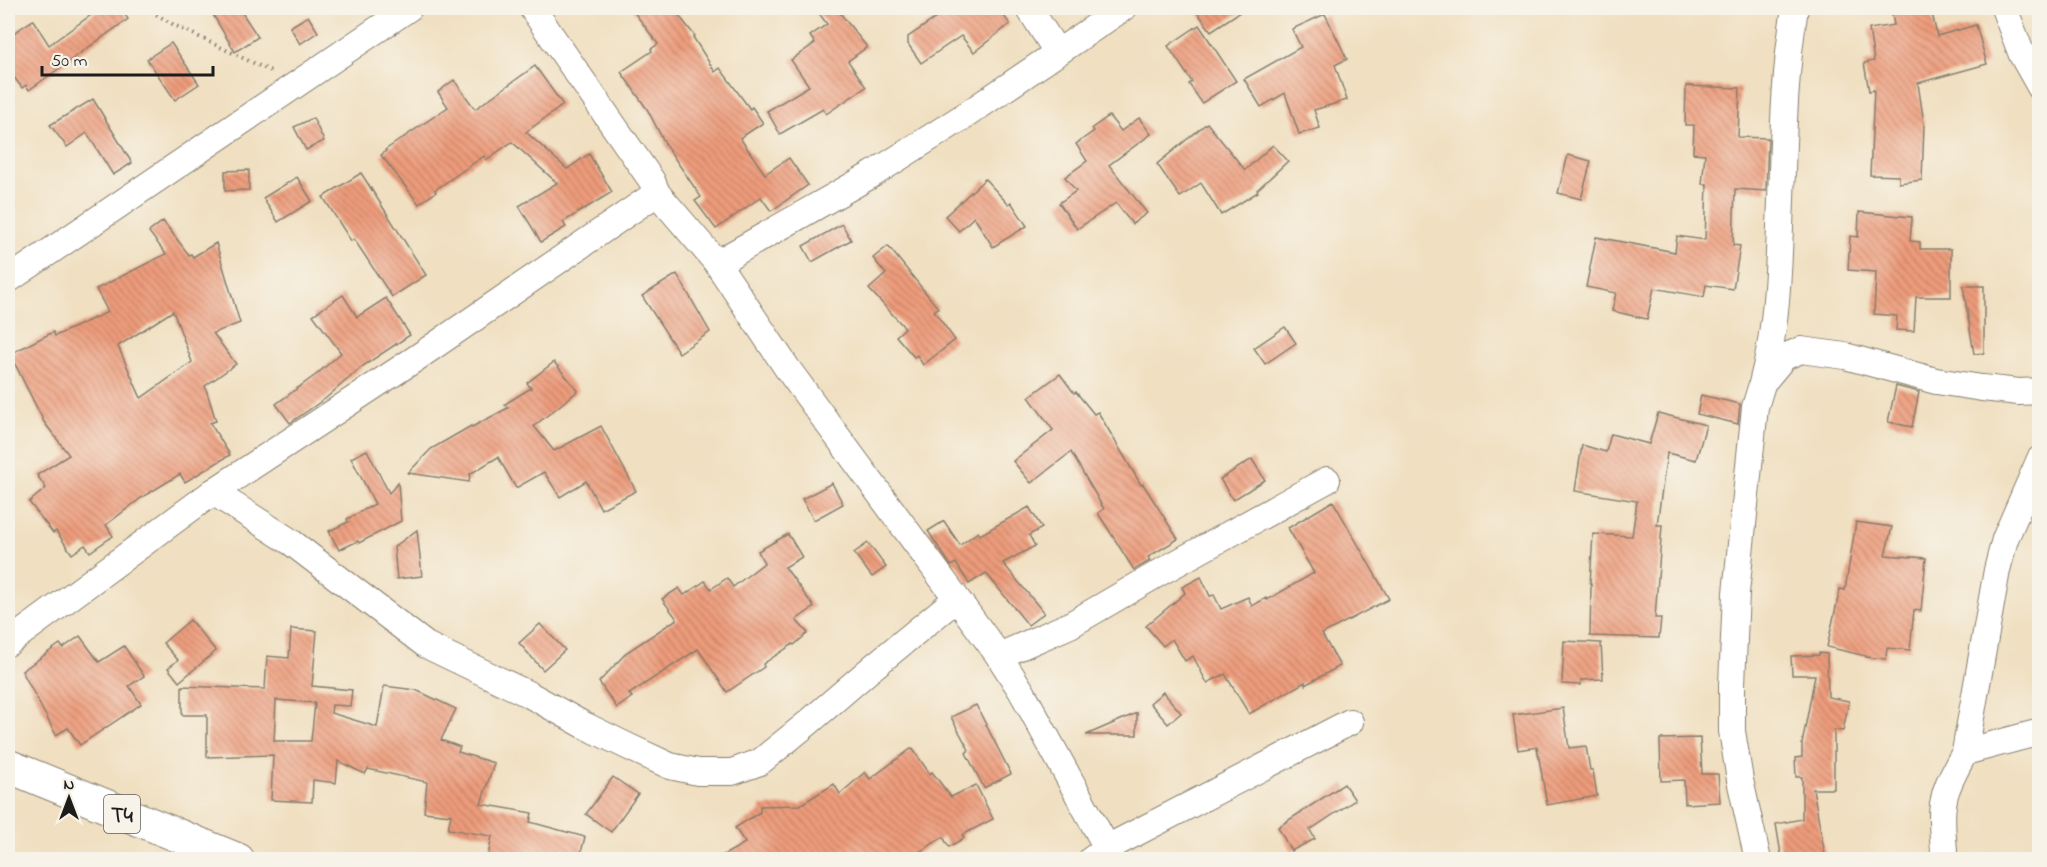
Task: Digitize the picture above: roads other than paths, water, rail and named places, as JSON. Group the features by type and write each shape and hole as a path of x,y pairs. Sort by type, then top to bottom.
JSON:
{"highway":[{"name":"T4","path":"8,766 238,860"}],"street":[{"path":"8,280 307,75 409,8"},
{"path":"532,8 652,181 657,193 717,263 787,368 999,656 1022,692 1099,854 1350,722"},
{"path":"1029,8 1057,52"},
{"path":"717,263 873,174 969,113 1123,8"},
{"path":"1758,860 1740,780 1732,731 1732,684 1736,593 1755,407 1764,381 1774,333 1778,287 1785,92 1795,8"},
{"path":"2004,8 2022,56 2040,87"},
{"path":"8,643 213,492 415,359 657,193"},
{"path":"1764,381 1784,357 1801,350 1845,356 1936,381 2019,392 2040,392"},
{"path":"1944,851 1942,810 1944,799 1953,774 1965,752 1996,570 2005,538 2040,459"},
{"path":"999,656 1070,626 1166,569 1327,480"},
{"path":"213,492 291,542 426,645 530,695 629,747 670,766 698,772 732,772 760,762 956,599"},
{"path":"2014,519 2040,505"},
{"path":"1965,752 2040,732"}]}
